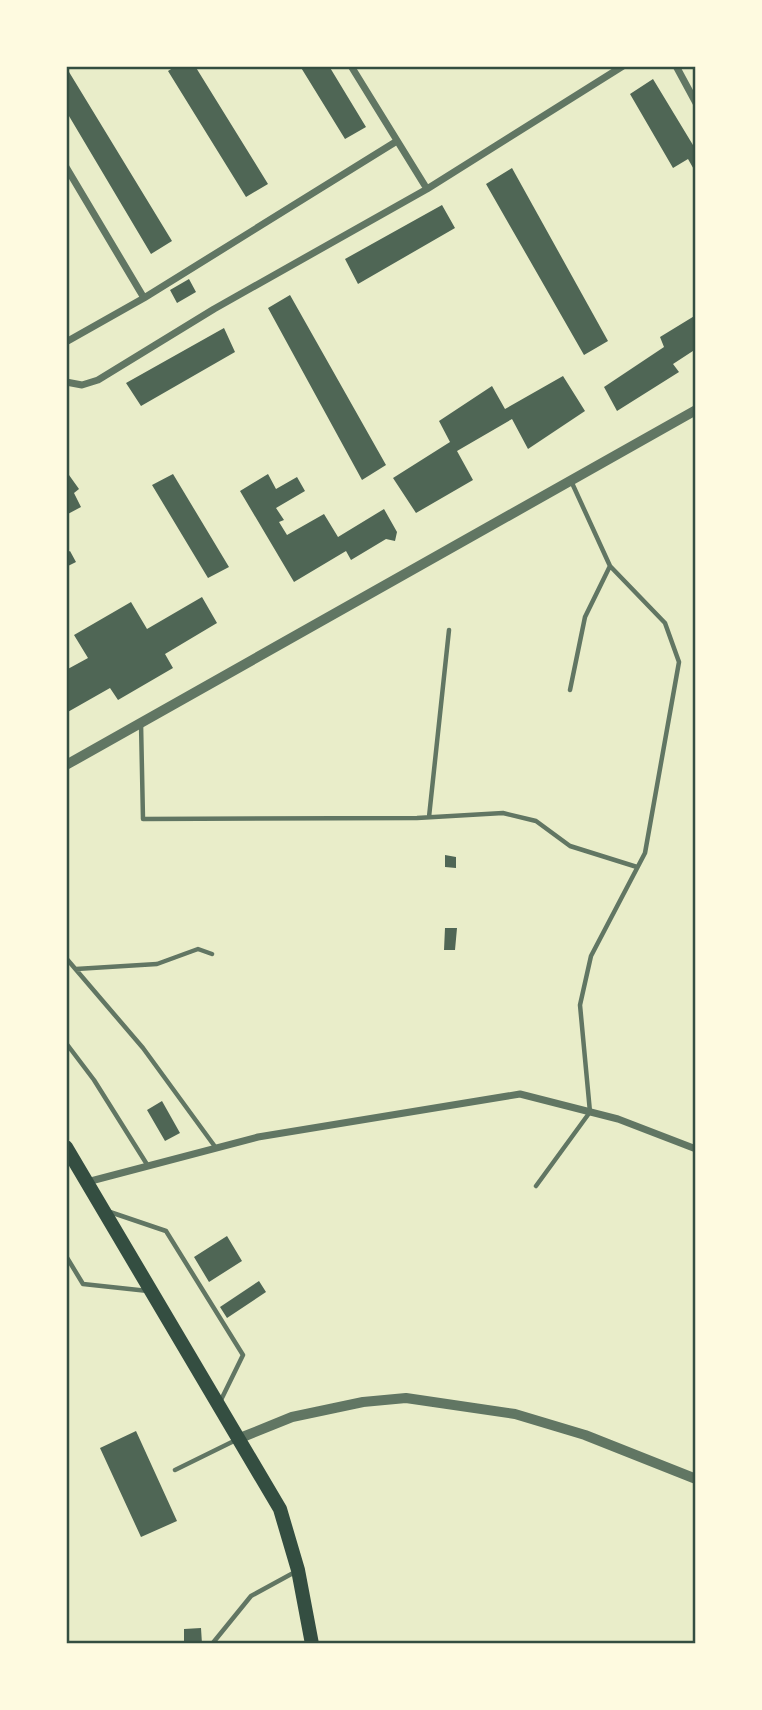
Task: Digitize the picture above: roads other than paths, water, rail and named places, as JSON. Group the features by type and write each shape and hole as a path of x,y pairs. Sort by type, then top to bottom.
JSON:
{"highway":[{"path":"66,1147 280,1509 298,1570 312,1643"}],"street":[{"path":"351,66 427,189"},
{"path":"66,382 82,385 97,380 214,309 427,189 623,66"},
{"path":"676,66 695,103"},
{"path":"66,342 144,298 397,141"},
{"path":"66,167 144,298"},
{"path":"66,765 695,410"},
{"path":"87,1182 258,1137 520,1094 590,1112 695,1149"},
{"path":"240,1438 292,1417 363,1402 406,1398 515,1414 585,1435 695,1479"}],"lane":[{"path":"536,1186 590,1112 580,1005 591,956 645,853 679,662 665,623 610,566 570,479"},
{"path":"570,691 585,617 610,566"},
{"path":"429,817 449,630"},
{"path":"141,722 143,819 429,817 503,813 536,821 569,846 637,867"},
{"path":"76,969 157,964 198,948 212,954"},
{"path":"66,958 143,1048 216,1148"},
{"path":"66,1044 94,1080 148,1166"},
{"path":"103,1210 166,1231 243,1355 219,1403"},
{"path":"66,1256 83,1284 152,1291"},
{"path":"175,1469 240,1438"},
{"path":"212,1643 251,1596 298,1570"}]}
